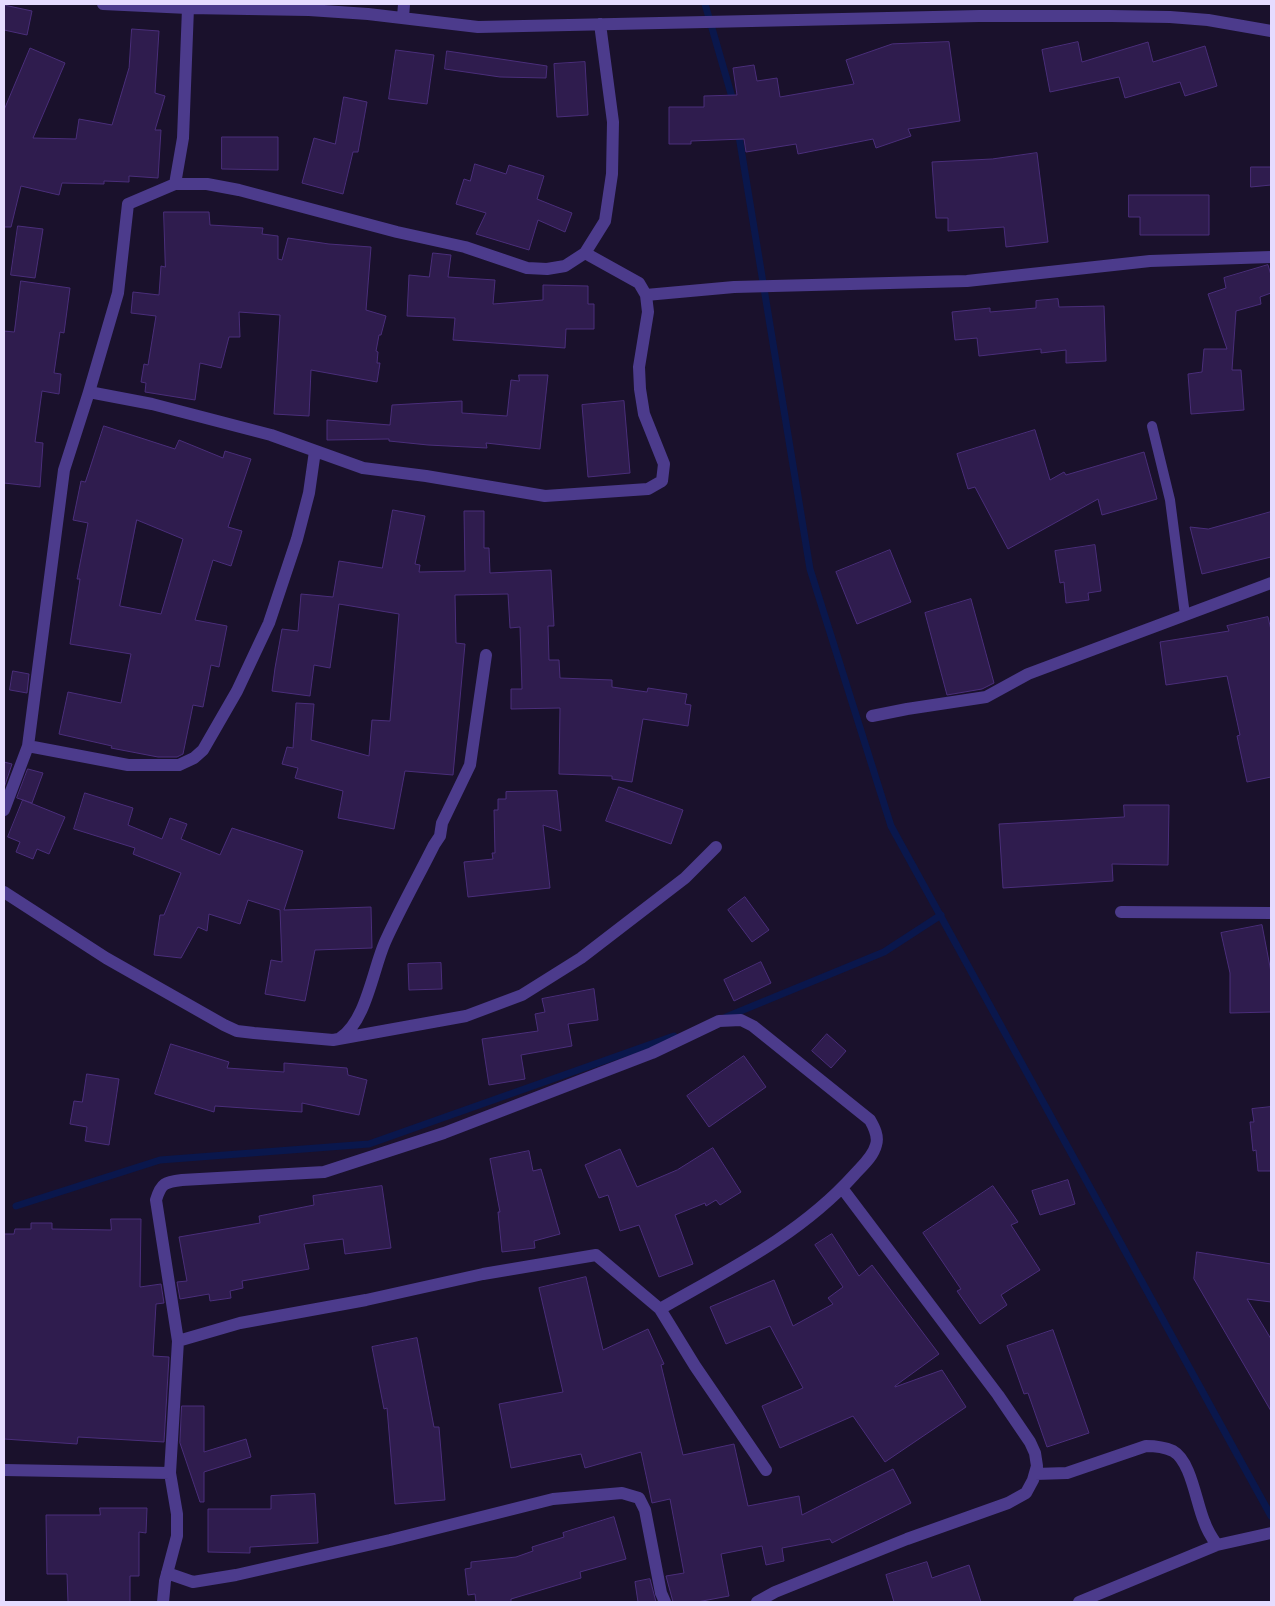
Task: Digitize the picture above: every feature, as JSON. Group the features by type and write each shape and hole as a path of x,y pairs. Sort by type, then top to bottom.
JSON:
{"street":[{"path":"103,4 188,8 309,10 478,27 979,16 1170,17 1208,20 1271,31"},
{"path":"403,18 404,4"},
{"path":"175,184 183,138 188,8"},
{"path":"4,810 28,746 64,470 118,293 128,204 175,184 207,184 239,190 397,232 466,247 527,268 547,269 565,266 585,254 605,221 612,174 612,122 600,24"},
{"path":"89,392 171,408 271,435 363,468 426,476 545,496 648,489 662,481 664,464 644,414 640,389 639,367 648,312 646,295 639,282 585,254"},
{"path":"646,295 734,288 967,281 1150,261 1271,257"},
{"path":"28,746 128,765 179,765 194,758 203,750 237,691 269,624 297,539 309,493 315,451"},
{"path":"872,716 986,697 1028,674 1271,583"},
{"path":"340,1038 347,1034 353,1026 363,1004 384,943 440,836 442,823 470,765 486,655"},
{"path":"4,892 106,958 237,1031 334,1040 466,1016 522,995 581,958 685,878 716,847"},
{"path":"1121,912 1271,913"},
{"path":"163,1602 167,1573 176,1536 176,1514 170,1473 178,1341 156,1200 160,1188 167,1182 324,1172 444,1133 652,1053 719,1021 741,1020 753,1026 870,1120 877,1136 875,1149 842,1188 791,1232 771,1246 660,1310"},
{"path":"756,1602 775,1592 907,1539 1008,1503 1026,1493 1037,1466 1035,1453 1030,1442 998,1395 842,1188"},
{"path":"178,1341 240,1324 366,1300 483,1274 596,1256 660,1310 695,1366 766,1470"},
{"path":"1035,1474 1067,1473 1146,1446 1159,1446 1173,1451 1181,1458 1188,1472 1205,1524 1217,1545"},
{"path":"4,1470 170,1473"},
{"path":"167,1573 193,1582 236,1575 390,1540 553,1499 622,1493 639,1498 645,1510 661,1593 665,1602"},
{"path":"1079,1602 1217,1545 1271,1533"}],"lane":[{"path":"1152,426 1170,500 1185,615"}],"building":[{"path":"4,5 32,11 27,35 4,30"},
{"path":"132,29 159,31 155,93 165,96 155,130 161,130 158,178 129,176 129,182 104,181 104,184 62,183 59,195 21,186 11,227 4,227 4,110 30,48 65,63 33,138 76,139 79,119 112,125 129,68"},
{"path":"949,42 960,121 908,129 911,136 876,148 873,139 798,154 796,144 746,152 744,139 691,141 691,144 669,144 669,107 704,107 704,96 737,95 733,68 754,65 757,81 777,78 780,97 854,84 846,60 892,44"},
{"path":"1078,42 1082,62 1148,42 1153,62 1205,46 1217,86 1185,96 1180,82 1125,98 1119,77 1050,92 1042,50"},
{"path":"396,50 434,55 427,104 389,99"},
{"path":"447,51 547,66 546,78 500,77 445,69"},
{"path":"585,62 588,115 557,117 554,64"},
{"path":"344,97 367,102 358,152 353,152 343,194 302,183 314,138 335,144"},
{"path":"222,137 278,137 278,170 222,169"},
{"path":"1037,153 1048,242 1006,247 1004,227 948,231 948,218 936,218 932,162 992,159"},
{"path":"475,164 506,174 509,165 544,176 537,199 572,213 565,232 538,220 529,250 476,234 486,213 456,204 464,179 470,181"},
{"path":"1251,167 1271,167 1271,185 1251,187"},
{"path":"1129,195 1209,195 1209,235 1140,235 1140,217 1129,217"},
{"path":"164,212 209,212 210,225 263,228 262,234 278,236 278,259 282,260 288,238 329,244 371,247 366,310 386,316 381,335 379,335 376,351 378,352 377,363 380,363 377,382 311,370 309,416 274,414 280,315 239,312 240,337 229,337 221,368 200,363 195,400 145,392 146,383 141,382 144,364 148,365 156,316 131,313 133,292 159,295 161,266 165,267"},
{"path":"18,226 43,229 35,278 11,275"},
{"path":"433,253 451,255 448,277 495,280 493,304 543,300 543,285 588,286 588,304 594,304 594,329 566,329 565,348 453,340 455,318 407,316 409,275 429,277"},
{"path":"1268,265 1271,275 1271,293 1260,297 1261,304 1236,311 1232,370 1241,370 1244,410 1191,414 1188,374 1202,372 1204,349 1227,349 1208,294 1226,288 1224,278"},
{"path":"21,281 70,288 64,333 60,332 54,373 61,374 59,394 42,391 35,442 43,443 40,487 4,483 4,331 14,332"},
{"path":"1058,299 1059,307 1104,306 1106,361 1066,363 1066,350 1041,353 1041,349 979,356 977,338 955,340 952,312 990,308 990,312 1036,308 1036,301"},
{"path":"519,375 548,375 540,449 486,443 487,448 428,445 389,441 389,439 327,440 327,420 390,425 392,405 462,401 462,413 507,416 511,380 519,381"},
{"path":"624,401 630,473 588,477 582,405"},
{"path":"104,426 175,449 179,440 223,458 225,451 251,459 228,527 242,531 231,566 213,560 195,620 227,626 219,667 211,665 203,707 193,705 183,754 177,757 158,757 111,748 112,746 59,734 68,692 121,703 131,654 70,644 80,579 77,579 88,523 73,520 81,481 85,482","holes":["137,520 183,539 161,614 120,606"]},
{"path":"1035,430 1050,480 1064,472 1066,475 1144,452 1157,499 1102,515 1098,499 1008,549 975,487 968,489 957,454"},
{"path":"393,510 425,516 415,564 420,565 419,572 465,571 464,511 484,511 484,548 489,548 490,573 551,570 554,626 548,626 549,660 559,660 560,678 612,680 612,687 647,692 648,688 687,694 685,704 691,705 688,726 643,719 632,782 612,779 612,776 559,774 560,708 511,709 511,689 522,689 520,627 510,628 508,594 455,595 456,643 465,644 453,775 405,771 394,829 338,818 343,791 295,778 298,768 282,764 287,747 293,748 296,703 314,704 311,740 369,756 372,720 390,721 399,614 339,604 330,668 314,665 310,696 272,691 275,668 282,629 298,631 301,594 333,597 339,561 382,568"},
{"path":"1271,512 1271,557 1202,574 1190,527 1208,529"},
{"path":"1095,545 1101,591 1088,593 1089,600 1066,603 1064,582 1060,583 1055,551"},
{"path":"890,550 911,602 857,624 836,572"},
{"path":"971,599 994,683 982,689 947,695 925,613"},
{"path":"1268,617 1271,630 1271,777 1247,782 1237,736 1240,735 1227,676 1166,685 1160,642 1229,631 1227,626"},
{"path":"13,671 29,674 27,693 10,690"},
{"path":"4,762 12,764 4,788"},
{"path":"28,769 43,773 32,803 17,798"},
{"path":"619,787 683,810 671,844 606,821"},
{"path":"557,791 561,831 543,825 550,888 468,897 464,862 493,859 492,853 495,853 494,810 498,810 498,799 506,799 506,792"},
{"path":"85,793 133,808 128,825 162,839 170,818 187,824 181,839 220,855 232,828 303,851 284,910 371,907 372,948 315,950 305,1001 265,994 271,960 282,962 280,910 248,900 240,924 209,914 207,931 198,927 181,958 154,955 160,915 164,915 181,873 133,854 135,848 74,829"},
{"path":"23,800 65,817 49,854 37,849 33,859 16,852 20,842 8,837"},
{"path":"1124,805 1169,805 1168,865 1112,864 1113,881 1003,888 999,824 1124,817"},
{"path":"745,897 769,930 752,942 728,910"},
{"path":"1262,925 1271,972 1271,1012 1230,1013 1230,973 1221,933"},
{"path":"761,962 771,983 734,1001 724,980"},
{"path":"441,963 442,989 409,990 408,964"},
{"path":"594,989 598,1020 568,1024 572,1046 521,1055 525,1079 489,1085 482,1039 538,1031 535,1014 545,1012 542,999"},
{"path":"827,1034 846,1051 831,1068 812,1051"},
{"path":"171,1044 229,1062 227,1068 284,1072 284,1063 347,1068 348,1075 367,1080 359,1115 302,1103 302,1112 215,1106 214,1112 155,1094"},
{"path":"744,1056 766,1087 709,1127 687,1096"},
{"path":"87,1074 119,1079 109,1145 85,1141 87,1127 70,1124 74,1101 82,1102"},
{"path":"1271,1107 1271,1171 1258,1171 1256,1150 1253,1151 1250,1122 1254,1122 1252,1109"},
{"path":"713,1148 741,1192 720,1205 716,1200 706,1206 705,1203 675,1215 693,1264 659,1277 639,1225 620,1231 608,1195 599,1198 585,1165 620,1149 637,1187 677,1170"},
{"path":"529,1151 533,1171 541,1169 560,1234 534,1241 535,1248 502,1252 498,1212 500,1212 490,1159"},
{"path":"1068,1180 1075,1204 1040,1215 1032,1191"},
{"path":"382,1186 391,1248 345,1254 343,1239 304,1244 309,1269 242,1281 243,1288 230,1291 231,1298 210,1301 209,1294 180,1299 177,1282 187,1281 179,1237 260,1223 259,1216 314,1205 313,1196"},
{"path":"993,1186 1018,1222 1011,1225 1040,1270 1001,1295 1007,1305 980,1324 957,1291 961,1289 923,1233"},
{"path":"111,1219 141,1219 140,1287 161,1284 164,1303 156,1304 153,1356 169,1357 164,1442 78,1437 77,1444 4,1439 4,1234 14,1234 15,1229 31,1229 31,1223 52,1223 52,1229 111,1230"},
{"path":"832,1234 859,1276 872,1265 939,1354 895,1387 942,1370 966,1407 885,1462 853,1416 780,1448 762,1406 803,1388 770,1326 726,1344 710,1307 774,1280 793,1326 833,1304 828,1298 843,1287 815,1245"},
{"path":"1197,1252 1271,1264 1271,1302 1247,1299 1271,1339 1271,1411 1194,1279"},
{"path":"586,1277 603,1350 648,1329 664,1364 661,1365 683,1455 734,1444 748,1506 799,1496 802,1515 893,1469 911,1503 832,1543 830,1539 782,1548 784,1561 766,1565 762,1546 721,1554 729,1596 697,1602 673,1602 666,1576 684,1573 670,1499 652,1503 641,1452 585,1468 581,1454 511,1468 499,1404 563,1392 539,1288"},
{"path":"1053,1330 1089,1433 1047,1447 1028,1393 1024,1394 1007,1346"},
{"path":"417,1338 434,1427 439,1427 445,1500 395,1504 387,1408 384,1409 372,1347"},
{"path":"182,1406 204,1406 204,1452 246,1439 251,1457 204,1472 204,1502 200,1502 180,1443"},
{"path":"315,1494 318,1543 250,1547 250,1553 208,1552 208,1509 271,1509 271,1496"},
{"path":"100,1508 147,1508 146,1533 139,1532 139,1576 130,1576 130,1602 68,1602 67,1574 47,1574 46,1515 100,1515"},
{"path":"614,1517 626,1559 580,1572 581,1578 511,1599 511,1602 476,1602 475,1594 468,1595 465,1569 471,1568 471,1562 516,1557 533,1551 532,1547 564,1537 563,1533"},
{"path":"927,1562 932,1578 969,1565 981,1602 894,1602 886,1575"},
{"path":"650,1579 656,1602 638,1602 635,1582"}],"waterway":[{"path":"705,4 734,104"},
{"path":"738,130 810,569 891,826 1271,1516"},
{"path":"726,1017 884,952 941,915"},
{"path":"16,1206 160,1160 369,1144 674,1036"}]}
